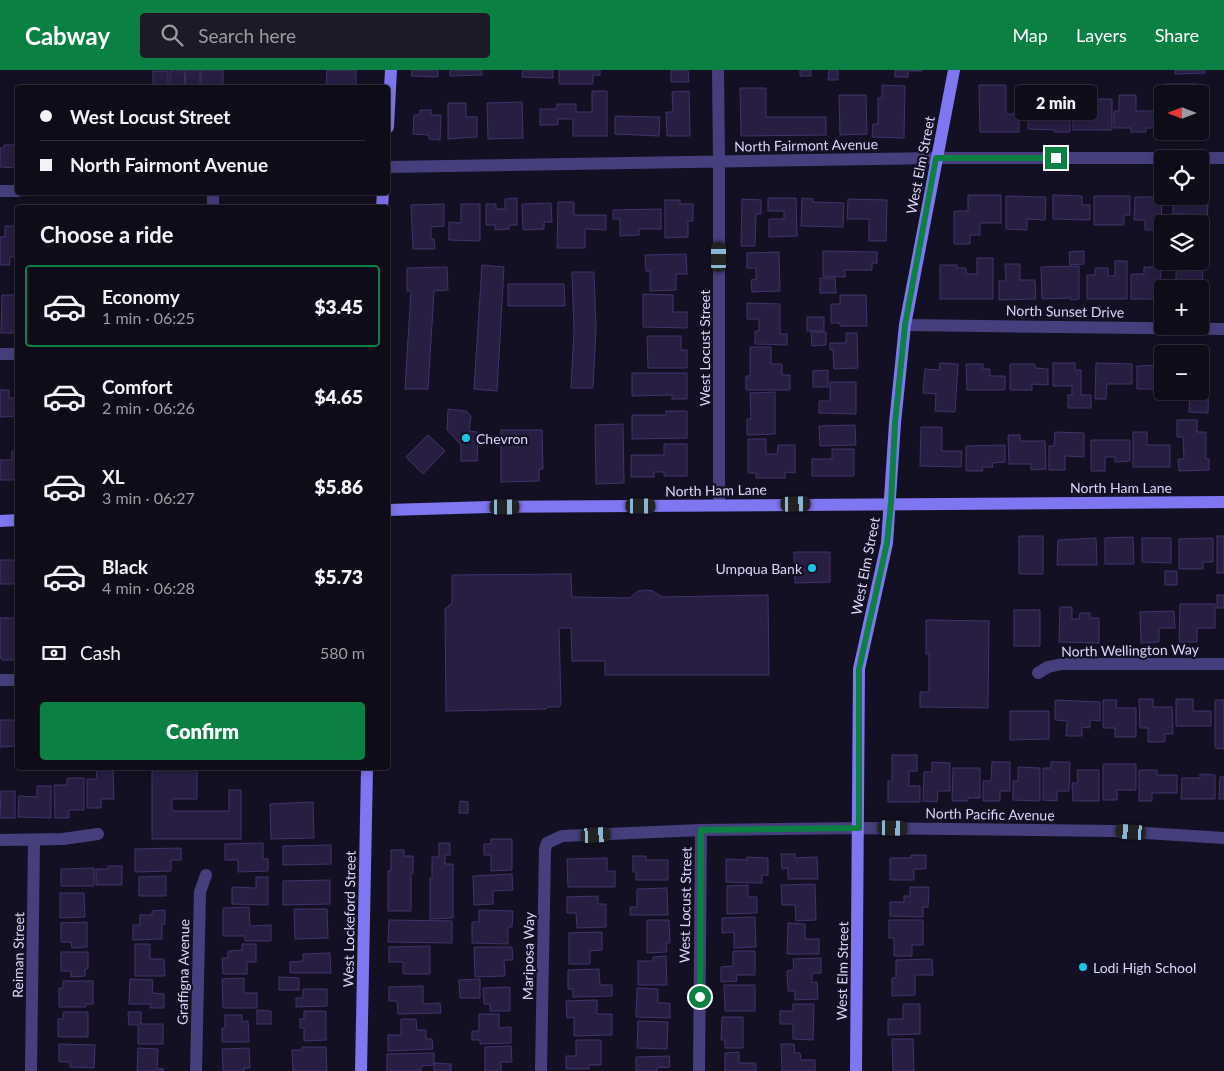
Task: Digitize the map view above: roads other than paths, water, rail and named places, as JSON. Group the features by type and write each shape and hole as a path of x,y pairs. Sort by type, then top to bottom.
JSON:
{"street":[{"path":"390,89 391,70"},
{"name":"West Locust Street","path":"718,70 719,505"},
{"name":"West Elm Street","path":"856,1071 859,669 887,543 895,423 905,325 954,70"},
{"name":"North Fairmont Avenue","path":"390,167 936,158 1224,158"},
{"path":"0,191 15,191"},
{"name":"North Sunset Drive","path":"905,325 1224,329"},
{"path":"0,354 15,354"},
{"name":"North Ham Lane","path":"390,510 489,507 891,503 1224,502"},
{"path":"0,520 15,520"},
{"name":"North Wellington Way","path":"1038,673 1048,667 1062,664 1224,664"},
{"path":"0,680 15,680"},
{"name":"West Lockeford Street","path":"361,1071 367,770"},
{"name":"North Pacific Avenue","path":"548,843 562,836 701,830 859,828 1114,831 1224,838"},
{"name":"West Locust Street","path":"699,1071 701,830"},
{"path":"0,840 64,839 98,834"},
{"name":"Reiman Street","path":"31,1071 34,840"},
{"name":"Mariposa Way","path":"541,1071 545,849 548,843"},
{"name":"Graffigna Avenue","path":"196,1071 200,892 206,876"}],"place":[{"name":"Chevron","path":"466,438"},
{"name":"Umpqua Bank","path":"812,568"},
{"name":"Lodi High School","path":"1083,967"}]}
